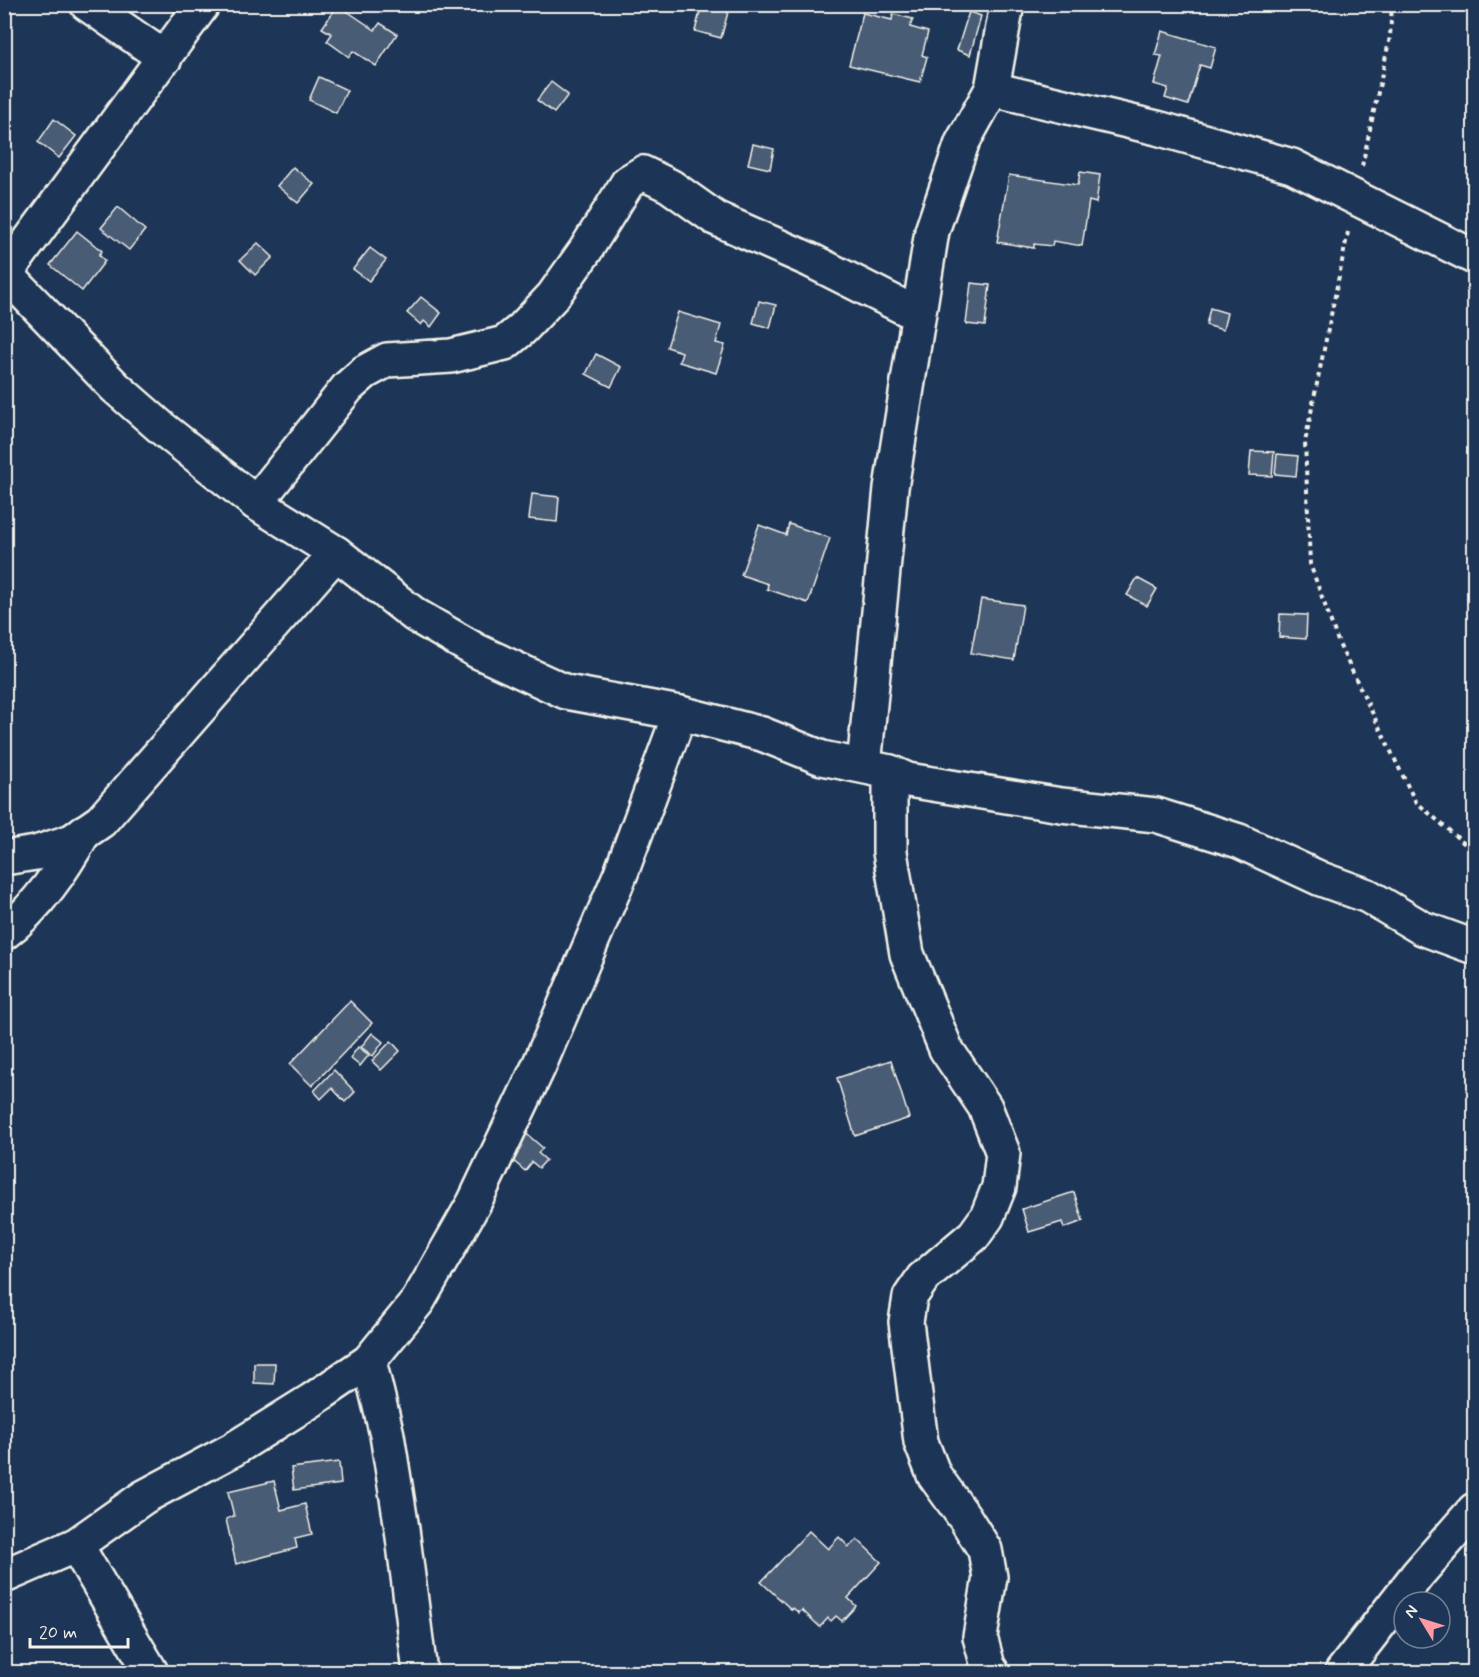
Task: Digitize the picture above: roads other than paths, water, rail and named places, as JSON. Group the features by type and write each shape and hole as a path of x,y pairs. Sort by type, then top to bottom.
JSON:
{"street":[{"path":"87,4 165,58"},
{"path":"203,4 5,273 115,387 163,429 256,503 336,553 415,615 477,651 566,692 680,713 762,734 822,758 877,769 908,780 1061,805 1156,815 1239,841 1321,879 1368,896 1422,928 1474,947"},
{"path":"992,1672 980,1638 990,1576 985,1550 934,1475 921,1442 906,1323 910,1297 923,1278 974,1235 987,1217 999,1187 1003,1153 985,1107 946,1049 907,954 877,769 891,488 918,314 936,220 962,143 992,88 1007,4"},
{"path":"992,88 1157,128 1292,166 1474,257"},
{"path":"256,503 348,387 365,372 387,360 451,356 505,343 522,329 553,296 585,251 628,182 643,173 670,186 715,218 810,260 918,314"},
{"path":"4,858 36,854 72,841 101,821 336,553"},
{"path":"4,1576 76,1545 144,1497 232,1450 312,1400 369,1361 418,1301 474,1203 538,1068 621,873 680,713"},
{"path":"4,933 17,924 62,871 84,832"},
{"path":"369,1361 387,1435 420,1672"},
{"path":"1342,1672 1418,1574 1474,1510"},
{"path":"76,1545 151,1672"}]}
